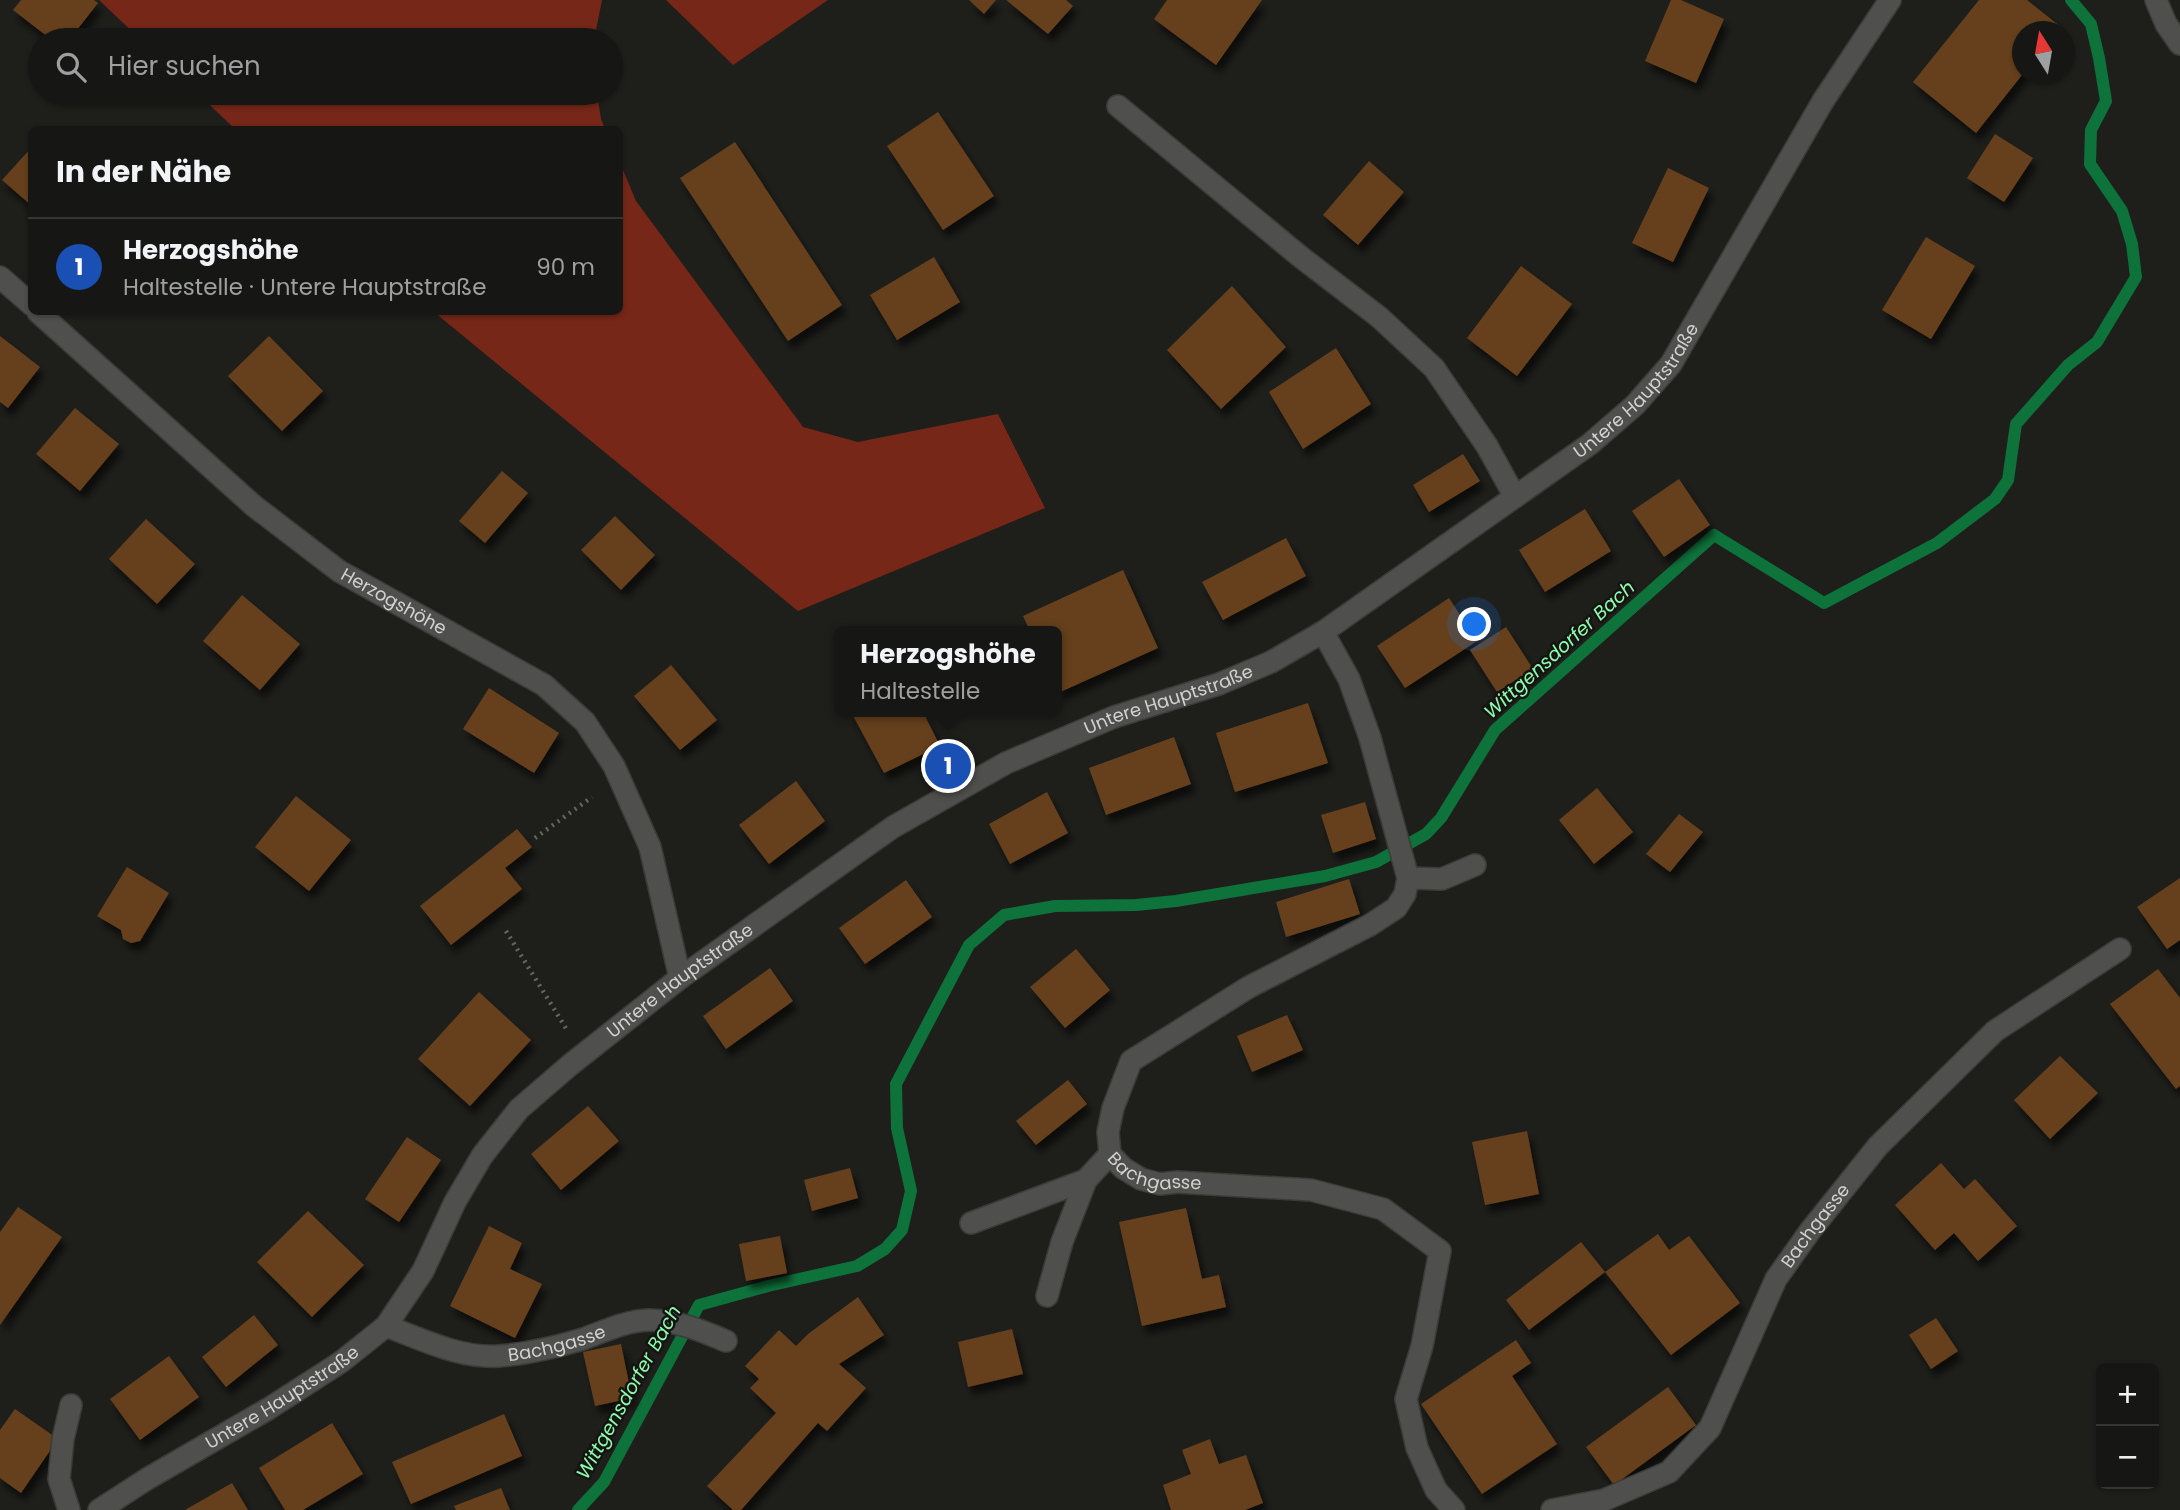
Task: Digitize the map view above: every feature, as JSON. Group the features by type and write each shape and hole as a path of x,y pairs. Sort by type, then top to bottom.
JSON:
{"street":[{"name":"Untere Hauptstraße","path":"99,1510 268,1409 341,1362 386,1326 423,1271 455,1202 481,1156 519,1109 582,1055 680,978 893,827 1006,764 1114,717 1220,684 1271,662 1323,632 1590,444 1626,413 1671,364 1823,101 1890,0"},
{"path":"2156,0 2166,24 2180,44"},
{"path":"1118,106 1302,258 1379,317 1434,368 1487,446 1515,497"},
{"path":"0,277 28,302"},
{"name":"Herzogshöhe","path":"41,315 254,506 339,571 544,685 585,722 614,766 650,847 680,978"},
{"path":"1323,632 1349,680 1370,738 1403,860 1442,879 1475,865"},
{"name":"Bachgasse","path":"1403,860 1405,894 1396,908 1370,925 1249,987 1131,1061 1113,1108 1108,1132 1110,1154 1123,1168 1141,1179 1160,1184 1177,1182 1311,1190 1383,1209 1440,1251 1422,1346 1406,1399 1417,1448 1436,1490 1454,1510"},
{"name":"Bachgasse","path":"1552,1510 1604,1500 1669,1472 1710,1428 1776,1279 1810,1231 1878,1146 1995,1031 2120,949"},
{"path":"1046,1296 1062,1242 1086,1180 1110,1154"},
{"path":"971,1223 1086,1180"},
{"name":"Bachgasse","path":"386,1326 454,1351 497,1357 541,1350 617,1325 649,1320 670,1322 726,1341"},
{"path":"69,1510 59,1479 63,1439 71,1405"}],"path":[{"path":"535,838 619,778"},
{"path":"506,931 582,1055"}],"shaded area":[{"path":"99,0 602,0 596,28 128,28"},
{"path":"666,0 828,0 733,65"},
{"path":"210,105 599,105 604,126 232,126"},
{"path":"623,170 636,201 803,427 858,442 998,414 1045,508 798,611 438,315 623,315"}],"building":[{"path":"21,0 94,0 98,3 78,28 36,28 13,10"},
{"path":"969,0 996,0 984,14"},
{"path":"1006,0 1066,0 1073,6 1048,34"},
{"path":"1167,0 1262,0 1216,65 1154,19"},
{"path":"1671,0 1681,0 1724,19 1696,83 1645,61"},
{"path":"1979,0 2027,0 2053,21 2012,21 2012,84 2015,84 1976,133 1913,82"},
{"path":"938,112 994,196 943,230 887,146"},
{"path":"1995,134 2033,158 2004,202 1967,178"},
{"path":"735,142 842,305 788,341 680,178"},
{"path":"28,151 28,203 2,180"},
{"path":"1369,161 1404,192 1358,245 1323,215"},
{"path":"1668,168 1709,188 1673,262 1632,243"},
{"path":"1926,237 1975,266 1931,339 1882,310"},
{"path":"934,257 960,302 897,340 870,295"},
{"path":"1521,266 1572,304 1517,376 1467,338"},
{"path":"1232,286 1286,347 1221,409 1167,350"},
{"path":"0,336 40,367 8,408 0,402"},
{"path":"269,336 323,391 282,431 228,376"},
{"path":"1336,348 1371,404 1303,449 1269,392"},
{"path":"75,408 119,444 80,491 36,454"},
{"path":"1463,454 1480,481 1429,512 1413,485"},
{"path":"502,471 528,493 485,543 459,521"},
{"path":"1679,479 1710,525 1664,557 1632,511"},
{"path":"1585,509 1611,551 1545,592 1519,550"},
{"path":"615,516 655,555 621,590 581,550"},
{"path":"146,519 195,564 157,604 109,559"},
{"path":"1286,538 1306,576 1223,620 1202,582"},
{"path":"1123,570 1158,648 1062,691 1062,626 1028,626 1023,616"},
{"path":"242,595 300,644 260,690 203,641"},
{"path":"1449,598 1477,641 1405,688 1377,646"},
{"path":"1506,627 1533,669 1497,692 1470,650"},
{"path":"671,665 717,720 680,750 634,696"},
{"path":"489,688 559,733 534,773 463,729"},
{"path":"1308,703 1328,763 1235,792 1216,733"},
{"path":"854,717 926,717 940,746 884,773"},
{"path":"1174,737 1191,784 1106,815 1089,768"},
{"path":"796,781 825,821 769,864 739,825"},
{"path":"1597,788 1633,832 1594,864 1559,820"},
{"path":"1047,792 1068,833 1010,864 989,824"},
{"path":"296,796 351,840 309,891 255,847"},
{"path":"1365,802 1376,839 1333,853 1321,815"},
{"path":"1679,814 1703,832 1670,872 1646,854"},
{"path":"517,829 532,847 505,868 522,889 451,945 420,906"},
{"path":"127,867 169,893 140,941 131,943 123,939 121,930 97,916"},
{"path":"2180,878 2180,940 2167,949 2137,907"},
{"path":"1349,879 1360,914 1286,937 1276,902"},
{"path":"906,880 932,917 865,964 839,928"},
{"path":"1076,949 1110,990 1065,1028 1030,987"},
{"path":"770,968 793,1001 726,1049 703,1016"},
{"path":"2158,969 2180,998 2180,1086 2176,1089 2110,1004"},
{"path":"479,992 531,1040 470,1106 418,1059"},
{"path":"1287,1015 1303,1050 1252,1072 1237,1036"},
{"path":"2060,1056 2098,1093 2050,1139 2014,1100"},
{"path":"1068,1080 1087,1104 1036,1145 1016,1121"},
{"path":"588,1106 619,1141 561,1190 531,1154"},
{"path":"1527,1131 1539,1194 1485,1205 1472,1142"},
{"path":"407,1137 441,1160 399,1222 365,1199"},
{"path":"1941,1163 1964,1189 1975,1179 2017,1226 1978,1261 1954,1233 1935,1250 1895,1205"},
{"path":"850,1168 858,1198 812,1211 804,1180"},
{"path":"18,1207 62,1237 0,1325 0,1232"},
{"path":"1186,1208 1202,1279 1219,1275 1226,1307 1142,1326 1119,1222"},
{"path":"308,1211 364,1265 312,1317 257,1262"},
{"path":"489,1226 522,1243 510,1269 542,1284 515,1338 450,1306"},
{"path":"1658,1234 1669,1250 1689,1236 1740,1303 1671,1355 1605,1272"},
{"path":"780,1236 787,1273 746,1281 739,1244"},
{"path":"1581,1242 1605,1272 1529,1330 1506,1300"},
{"path":"858,1297 884,1335 839,1364 866,1388 827,1431 818,1423 741,1510 733,1510 707,1486 776,1413 750,1388 759,1379 745,1366 779,1330 796,1346"},
{"path":"254,1315 278,1345 226,1387 202,1357"},
{"path":"1936,1318 1958,1351 1931,1369 1909,1335"},
{"path":"1012,1329 1023,1374 968,1387 958,1342"},
{"path":"1516,1340 1531,1363 1512,1376 1557,1444 1482,1494 1421,1404"},
{"path":"621,1344 632,1398 595,1406 583,1352"},
{"path":"169,1356 199,1397 140,1440 110,1399"},
{"path":"1668,1387 1696,1425 1614,1485 1586,1447"},
{"path":"15,1409 58,1439 21,1493 0,1478 0,1430"},
{"path":"504,1414 522,1456 411,1504 392,1462"},
{"path":"332,1423 363,1474 303,1510 285,1510 259,1468"},
{"path":"1210,1439 1219,1464 1246,1455 1263,1503 1245,1510 1171,1510 1163,1485 1191,1474 1182,1450"},
{"path":"232,1483 248,1510 185,1510"},
{"path":"501,1488 510,1510 456,1510 454,1506"}],"waterway":[{"name":"Wittgensdorfer Bach","path":"578,1510 604,1482 699,1305 857,1266 885,1249 902,1230 911,1191 897,1128 896,1084 969,945 1004,915 1055,906 1136,905 1176,901 1325,876 1376,862 1426,834 1441,818 1495,730 1714,535 1824,603 1937,543 1995,499 2008,480 2016,424 2068,365 2097,342 2136,277 2132,244 2122,211 2090,164 2091,130 2106,101 2091,24 2071,0"}],"place":[{"name":"Herzogshöhe","path":"948,766"}]}
